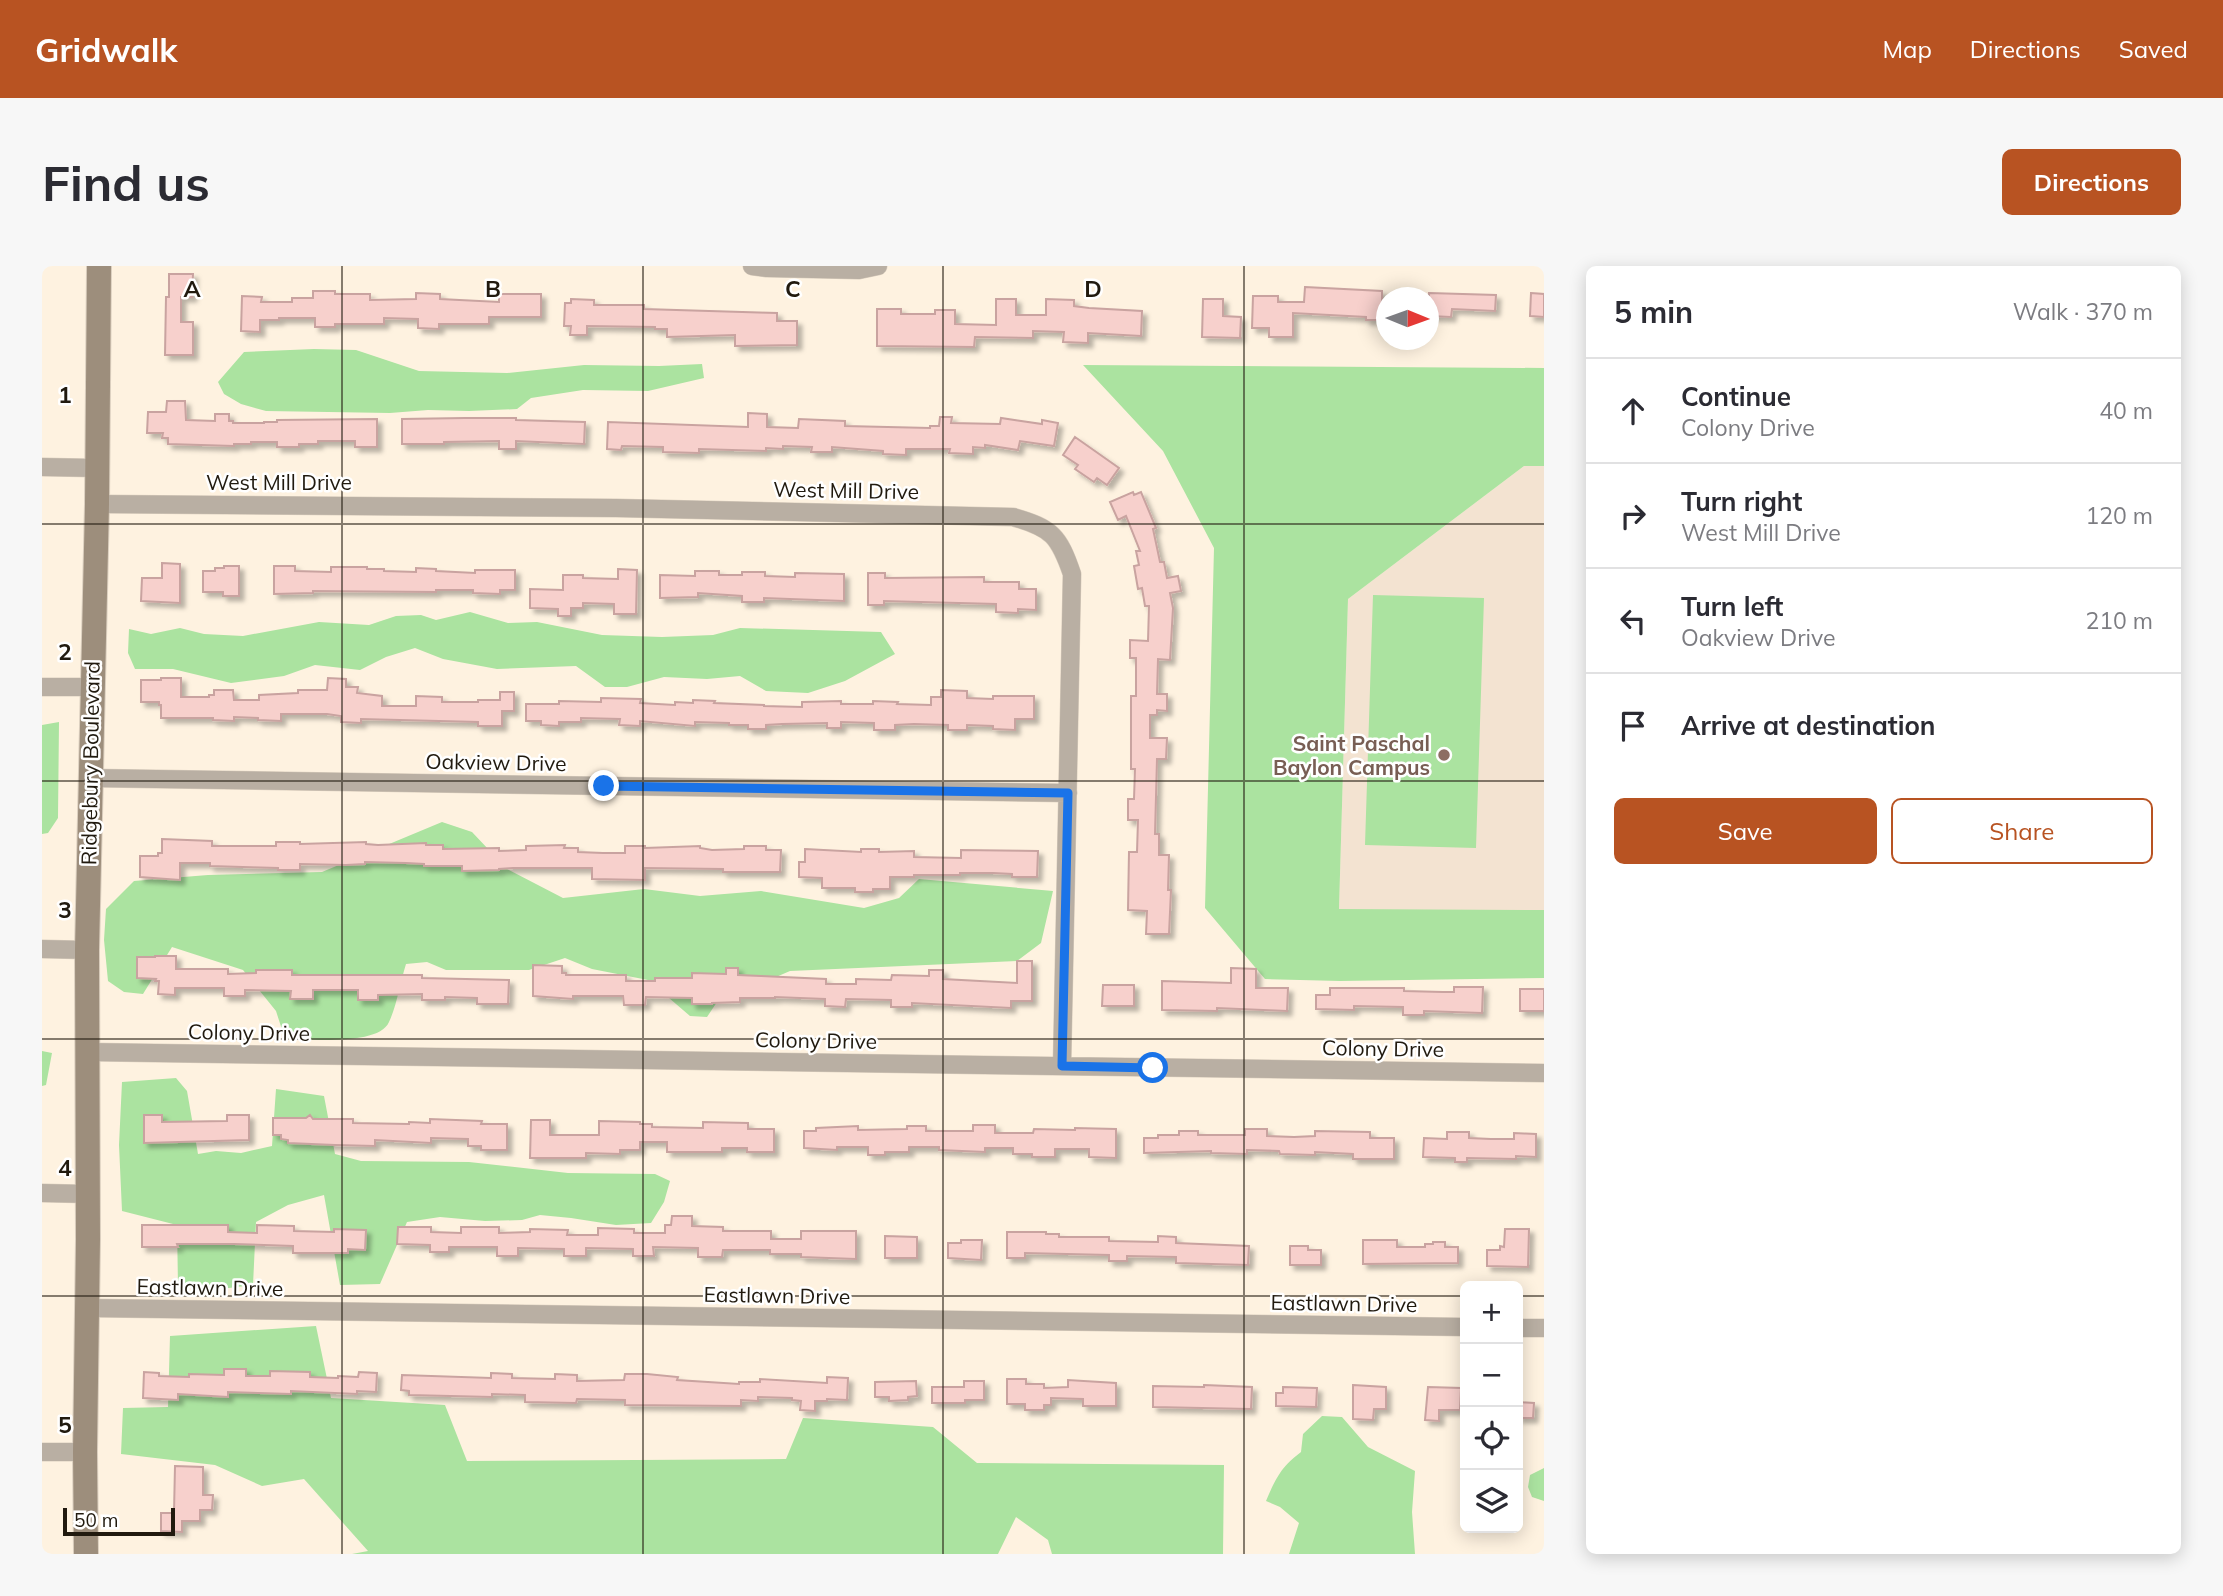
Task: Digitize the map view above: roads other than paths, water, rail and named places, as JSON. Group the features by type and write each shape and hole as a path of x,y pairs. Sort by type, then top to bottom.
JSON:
{"street":[{"name":"Ridgebury Boulevard","path":"86,1554 87,950 97,504 99,266"},
{"path":"752,266 859,270 878,266"},
{"path":"42,467 96,468"},
{"name":"West Mill Drive","path":"97,504 620,508 1008,516 1032,522 1048,530 1062,545 1072,574 1062,1066"},
{"path":"42,687 92,687"},
{"name":"Oakview Drive","path":"90,778 1068,793"},
{"path":"42,949 87,950"},
{"name":"Colony Drive","path":"88,1052 1544,1073"},
{"path":"42,1193 88,1194"},
{"name":"Eastlawn Drive","path":"88,1308 1460,1327"},
{"path":"1523,1328 1544,1328"},
{"path":"42,1452 85,1452"}],"place":[{"name":"Saint Paschal Baylon Campus","path":"1444,755"}]}
